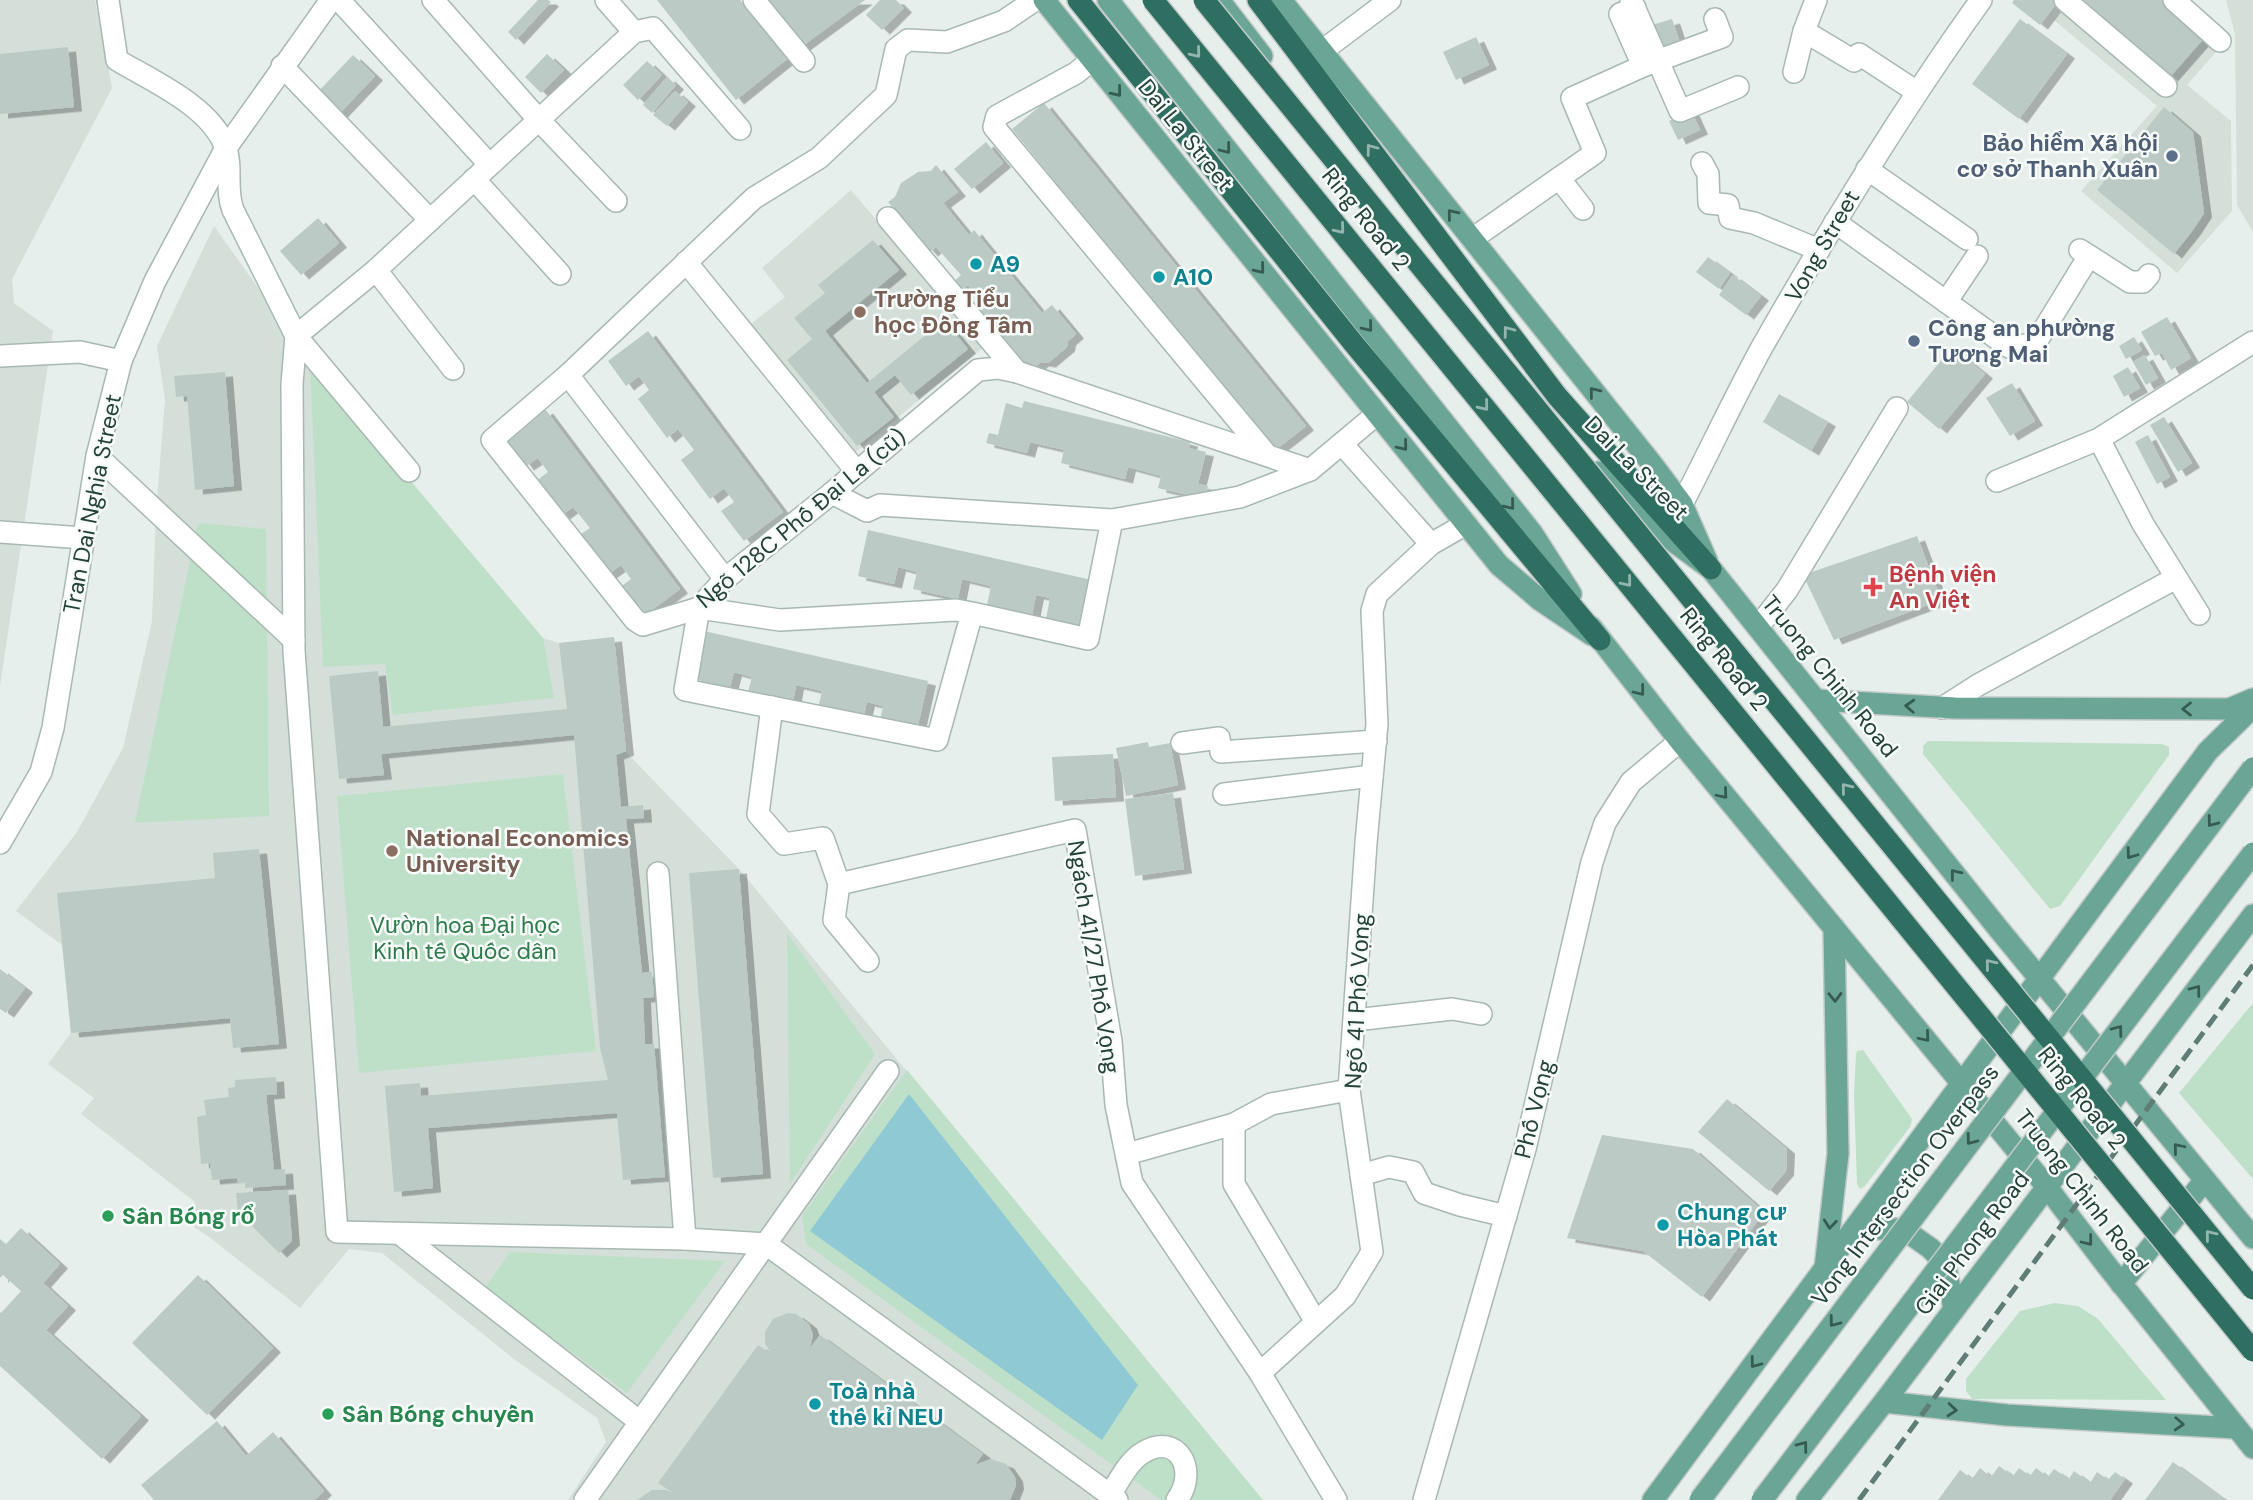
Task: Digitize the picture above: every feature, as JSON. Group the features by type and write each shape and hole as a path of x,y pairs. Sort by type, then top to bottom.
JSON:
{"highway":[{"path":"1078,0 1346,333 1600,640"},
{"name":"Ring Road 2","path":"1153,0 2253,1351"},
{"name":"Ring Road 2","path":"1204,0 2253,1289"},
{"path":"1258,0 1557,396 1711,569"}],"main road":[{"name":"Dai La Street","path":"1044,0 1499,565 1540,600 1600,640"},
{"name":"Dai La Street","path":"1108,0 1532,533 1600,640 1680,741"},
{"name":"Dai La Street","path":"1219,0 1346,163 1553,419 1610,485 1648,521 1711,569"},
{"name":"Dai La Street","path":"1281,0 1682,504 1711,569"},
{"name":"Truong Chinh Road","path":"1711,569 2125,1084 2253,1238"},
{"path":"1816,700 1942,708 2229,709 2253,699"},
{"path":"1653,1500 2041,979 2207,751 2245,728 2253,708"},
{"name":"Truong Chinh Road","path":"1680,741 1962,1082 2253,1448"},
{"name":"Vong Intersection Overpass","path":"1700,1500 2253,768"},
{"path":"1762,1500 2253,853"},
{"name":"Giai Phong Road","path":"1807,1500 2253,915"},
{"path":"1825,1268 1838,1154 1834,928"},
{"path":"2121,1283 2205,1180"},
{"path":"1854,1229 1903,1229 1930,1248 1945,1263 1954,1310"},
{"path":"1884,1402 2007,1415 2236,1427"}],"street":[{"path":"108,0 117,60 193,106 214,128 226,148 229,200 296,336 409,471"},
{"name":"Tran Dai Nghia Street","path":"0,843 41,772 53,728 97,456 121,361 155,281 226,148 331,0"},
{"path":"340,0 482,171 560,274"},
{"path":"433,0 538,119 617,201"},
{"path":"606,0 634,32"},
{"path":"754,0 804,61"},
{"name":"Ngõ 128C Phố Đại La (cũ)","path":"1035,0 1004,21 947,42 908,40 896,49 889,72 887,95 819,158 754,198 568,375 492,440 635,620 643,625 699,608 725,579 858,472 978,370 998,368 1017,372 1310,470"},
{"path":"1322,51 1390,0"},
{"path":"1794,72 1804,31 1816,0"},
{"name":"Vong Street","path":"1682,504 1761,349 1835,222 1917,92 1981,0"},
{"path":"2174,0 2220,41"},
{"path":"2068,1 2166,86"},
{"path":"1633,4 1620,15 1680,111 1738,87"},
{"path":"1472,239 1595,153 1572,98 1651,63 1722,37 1715,19"},
{"path":"740,129 653,28 634,32 376,270 296,336 292,384 294,640 337,1233 685,1239 766,1244 1113,1497 1136,1457 1154,1447 1176,1452 1187,1469 1187,1482 1177,1500"},
{"path":"1804,31 1854,61 1859,54 1917,92"},
{"path":"1092,60 1076,73 997,116 994,127 1266,454"},
{"path":"282,66 430,220"},
{"path":"1702,163 1708,174 1709,203 1728,205 1730,218 1754,223 1819,250"},
{"path":"1867,169 1972,247 1946,302"},
{"path":"1559,178 1583,209"},
{"path":"888,218 1017,372"},
{"path":"1835,222 2009,347 2035,344 2084,253 2130,282 2143,282 2149,275"},
{"path":"686,262 858,472"},
{"path":"376,270 453,369"},
{"path":"1997,481 2099,439 2253,342"},
{"path":"0,356 80,352 121,361"},
{"path":"568,375 725,579"},
{"path":"1758,627 1787,590 1897,408"},
{"path":"832,493 867,511 880,506 1112,520 1240,497 1310,470 1377,414"},
{"path":"2099,439 2143,524 2199,614"},
{"path":"1342,444 1431,544"},
{"path":"97,456 294,640"},
{"path":"972,613 937,740 685,690 699,608 780,620 956,610 972,613 1087,639 1112,520"},
{"name":"Ngõ 41 Phố Vọng","path":"1261,1373 1345,1296 1372,1252 1349,1090 1377,724 1372,616 1377,594 1431,544 1466,524"},
{"path":"0,532 83,538"},
{"path":"1942,708 1978,685 2176,578"},
{"path":"772,707 758,814 784,844 822,838 839,884 834,920 868,961"},
{"path":"1182,743 1219,738 1222,752 1376,741"},
{"name":"Phố Vọng","path":"1424,1500 1528,1135 1592,862 1605,823 1632,782 1680,741"},
{"path":"1224,794 1372,776"},
{"name":"Ngách 41/27 Phố Vọng","path":"839,884 1075,830 1111,1041 1116,1105 1132,1183 1261,1373"},
{"path":"658,873 685,1239"},
{"path":"1355,1020 1452,1009 1481,1014"},
{"path":"585,1500 888,1071"},
{"path":"1127,1154 1234,1124 1271,1104 1349,1090"},
{"path":"1234,1124 1234,1184 1316,1322"},
{"path":"1361,1175 1389,1167 1413,1172 1424,1193 1506,1216"},
{"path":"400,1234 640,1422"},
{"path":"1261,1373 1336,1500"}],"shaded area":[{"path":"0,0 95,0 112,88 12,279 14,303 53,331 0,686"},
{"name":"Bảo hiểm Xã hội cơ sở Thanh Xuân","path":"2072,0 2170,0 2222,45 2187,85 2231,121 2232,211 2177,273 2081,191 2157,106 2054,20"},
{"path":"2226,0 2253,0 2253,232 2237,205 2235,34"},
{"name":"Trường Tiểu học Đồng Tâm","path":"851,190 984,347 852,455 747,327 785,297 762,268"},
{"name":"National Economics University","path":"214,226 311,362 543,638 559,643 614,637 626,752 739,869 1263,1500 568,1500 606,1442 597,1418 514,1359 382,1253 349,1249 300,1308 183,1220 195,1202 81,1114 94,1098 48,1064 71,1033 62,945 16,911 77,832 123,748 152,621 156,511 165,400 157,346"}],"green space":[{"path":"310,362 543,638 554,698 393,715 385,664 323,667"},
{"path":"198,523 266,529 269,816 135,823"},
{"path":"1928,741 2162,744 2169,747 2169,755 2060,906 2050,909 1923,754 1923,746"},
{"name":"Vườn hoa Đại học Kinh tế Quốc dân","path":"563,774 596,1051 359,1073 337,796"},
{"path":"787,933 875,1054 790,1184"},
{"path":"2253,1003 2253,1179 2179,1093"},
{"path":"1863,1050 1912,1119 1910,1127 1860,1189 1857,1184 1854,1095 1856,1055 1857,1051"},
{"path":"907,1070 1263,1500 1161,1500 806,1244 802,1216"},
{"path":"510,1252 725,1261 627,1393 485,1288"},
{"path":"2055,1303 2078,1306 2098,1319 2166,1400 1972,1399 1966,1391 1966,1379 2020,1311"}],"water":[{"path":"909,1094 1138,1385 1102,1440 810,1231"}],"building":[{"path":"538,0 551,2 516,40 508,32"},
{"path":"657,0 740,0 787,59 736,100"},
{"path":"767,0 865,0 801,47"},
{"path":"880,0 896,0 904,8 882,30 866,15"},
{"path":"2014,0 2058,1 2040,25 2012,3"},
{"path":"2165,0 2206,36 2170,77 2083,2"},
{"path":"1672,19 1680,43 1660,49 1652,25"},
{"path":"2020,19 2067,54 2019,119 1972,84"},
{"path":"1476,37 1489,65 1456,80 1443,52"},
{"path":"68,47 74,107 0,114 0,54"},
{"path":"547,54 564,70 541,93 525,77"},
{"path":"353,55 375,76 338,115 316,94"},
{"path":"647,61 662,75 638,100 623,85"},
{"path":"667,77 676,85 652,113 643,105"},
{"path":"675,91 688,102 667,126 653,115"},
{"name":"A10","path":"1044,103 1306,426 1274,451 1012,129"},
{"path":"2164,107 2193,132 2204,213 2174,254 2097,190"},
{"path":"1691,110 1700,130 1678,140 1669,121"},
{"path":"986,142 1003,163 972,189 954,169"},
{"name":"A9","path":"936,165 958,192 943,203 969,235 974,230 1042,313 1052,305 1076,334 1068,341 1067,347 1048,363 1041,362 1029,372 979,313 986,306 968,285 959,293 951,284 961,275 936,247 930,252 919,239 916,242 908,231 911,228 888,202 895,197 901,183 918,172 931,171"},
{"path":"318,218 339,243 301,275 280,251"},
{"path":"873,240 899,270 825,331 867,383 944,320 968,349 911,395 895,375 874,392 894,417 857,446 787,360 812,339 794,318 825,293 818,285"},
{"path":"1708,257 1730,273 1719,289 1696,272"},
{"path":"1733,275 1761,296 1746,315 1719,295"},
{"path":"2167,317 2191,358 2171,370 2162,353 2155,356 2141,332"},
{"path":"648,331 783,512 744,541 721,511 734,502 724,488 710,499 681,460 694,450 678,429 667,438 638,399 649,390 639,376 626,386 608,361"},
{"path":"2134,337 2142,350 2126,359 2119,346"},
{"path":"1952,347 1985,374 1939,429 1907,402"},
{"path":"2145,355 2158,378 2146,385 2133,362"},
{"path":"2128,367 2140,388 2124,397 2113,376"},
{"path":"225,372 234,486 195,490 187,396 176,397 174,376"},
{"path":"2012,383 2035,421 2010,436 1986,398"},
{"path":"1779,394 1828,422 1811,451 1763,422"},
{"path":"1024,401 1190,442 1189,448 1206,452 1198,484 1208,486 1205,499 1158,488 1161,476 1128,467 1125,479 1061,463 1064,450 1030,442 1027,453 986,443 989,433 998,435 1006,403 1022,408"},
{"path":"545,409 680,589 641,618 619,588 631,579 621,565 607,575 578,536 590,528 573,507 562,515 536,481 548,472 538,458 526,466 506,438"},
{"path":"2164,417 2192,463 2178,472 2150,425"},
{"path":"2148,435 2170,477 2157,484 2135,442"},
{"path":"868,530 1092,580 1082,627 1046,619 1050,598 1036,595 1032,615 987,605 991,586 962,579 958,599 913,589 917,572 898,567 894,584 858,576"},
{"name":"Bệnh viện An Việt","path":"1917,536 1941,600 1834,640 1803,575"},
{"path":"704,631 928,681 917,730 880,721 883,706 867,702 863,719 818,709 822,691 796,685 793,702 748,692 752,677 734,672 730,687 693,679"},
{"path":"614,637 626,751 616,755 621,807 643,805 644,818 626,819 642,973 652,972 654,997 643,998 645,1044 654,1044 665,1177 623,1180 617,1113 428,1128 433,1188 394,1192 385,1086 420,1083 421,1096 608,1080 600,1048 574,735 381,754 384,775 339,779 329,676 378,671 383,727 567,709 559,643"},
{"path":"1148,742 1149,747 1170,743 1178,785 1126,796 1116,748"},
{"path":"1113,754 1116,797 1055,801 1052,757"},
{"path":"1173,793 1184,869 1135,876 1125,799"},
{"path":"259,849 279,1044 233,1048 230,1018 71,1033 57,893 215,878 213,853"},
{"path":"739,869 763,1174 713,1178 689,873"},
{"path":"0,969 25,988 6,1013 0,1009"},
{"path":"276,1077 277,1094 266,1095 274,1170 285,1169 286,1185 245,1188 245,1182 238,1183 237,1178 212,1180 210,1163 201,1164 197,1117 206,1115 204,1100 229,1097 228,1088 235,1087 235,1080"},
{"path":"1727,1099 1787,1149 1786,1171 1769,1191 1698,1132"},
{"name":"Chung cư Hòa Phát","path":"1602,1135 1693,1149 1764,1212 1702,1297 1643,1251 1567,1238"},
{"path":"288,1190 292,1241 279,1253 238,1212 236,1193"},
{"path":"21,1228 60,1264 43,1283 68,1306 46,1330 141,1416 102,1459 0,1366 0,1312 21,1291 3,1275 0,1278 0,1239 6,1244"},
{"path":"198,1275 273,1348 207,1415 132,1343"},
{"name":"Toà nhà thế kỉ NEU","path":"788,1313 796,1314 809,1324 813,1335 810,1348 820,1335 983,1454 975,1465 991,1459 1006,1464 1015,1477 1016,1485 1010,1500 637,1500 652,1490 673,1493 658,1483 758,1345 771,1354 765,1343 765,1332 773,1319"},
{"path":"217,1421 246,1456 273,1432 324,1491 314,1500 154,1500 141,1485"},
{"path":"2173,1462 2225,1500 2145,1500"},
{"path":"1999,1466 2013,1476 2019,1468 2030,1476 2036,1468 2048,1477 2054,1469 2069,1479 2074,1471 2090,1483 2097,1472 2108,1480 2115,1472 2125,1479 2110,1500 1938,1500 1960,1470 1972,1479 1980,1468 1991,1477"}],"railway":[{"path":"1859,1500 2253,965"}],"place":[{"name":"Bảo hiểm Xã hội cơ sở Thanh Xuân","path":"2172,156"},
{"name":"A9","path":"976,264"},
{"name":"A10","path":"1159,277"},
{"name":"Trường Tiểu học Đồng Tâm","path":"860,312"},
{"name":"Công an phường Tương Mai","path":"1914,341"},
{"name":"Bệnh viện An Việt","path":"1873,587"},
{"name":"National Economics University","path":"392,851"},
{"name":"Sân Bóng rổ","path":"108,1216"},
{"name":"Chung cư Hòa Phát","path":"1663,1225"},
{"name":"Toà nhà thế kỉ NEU","path":"815,1404"},
{"name":"Sân Bóng chuyền","path":"328,1414"}]}
